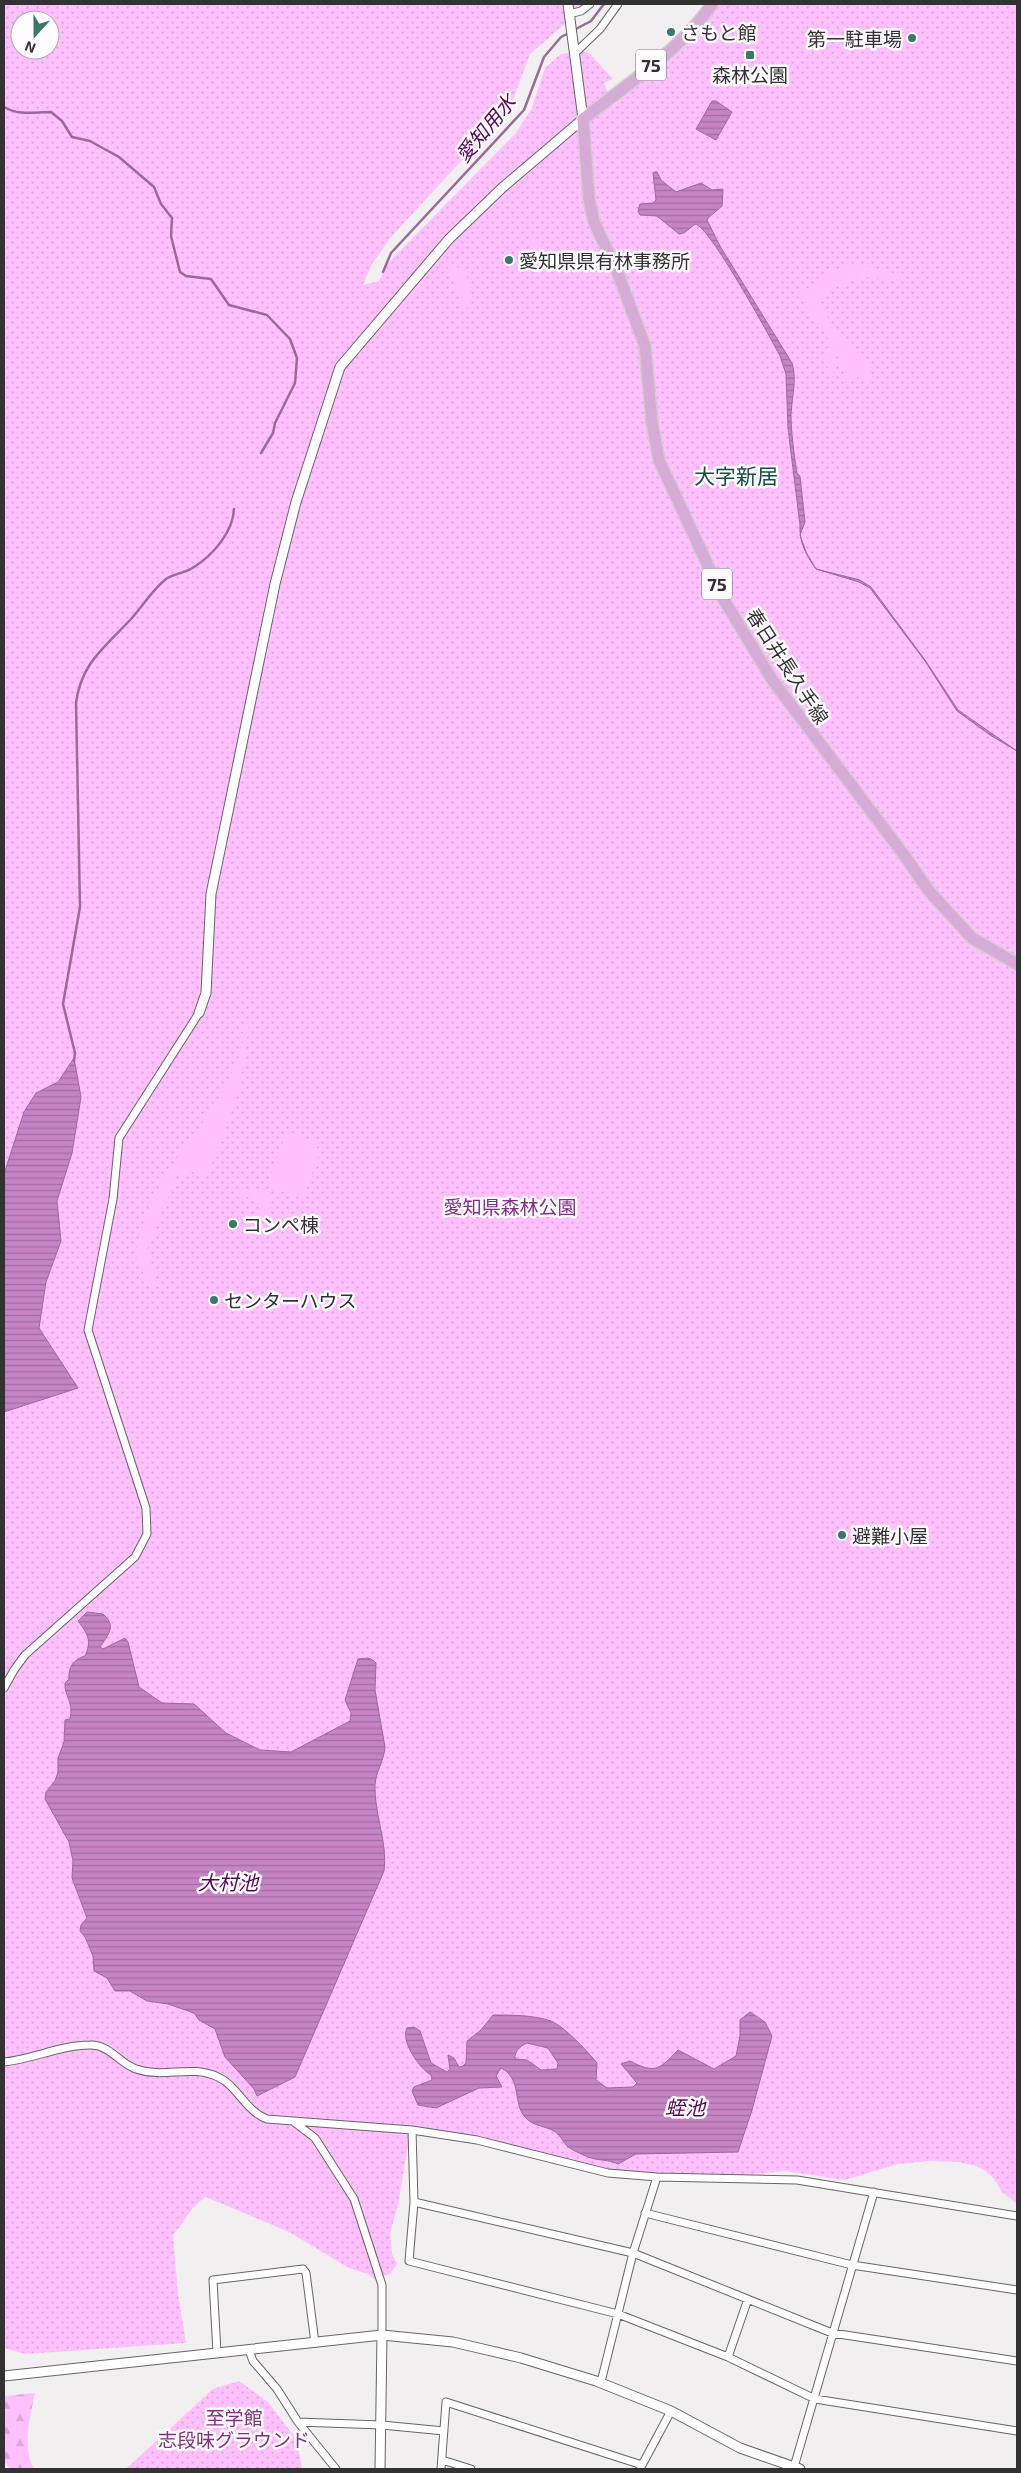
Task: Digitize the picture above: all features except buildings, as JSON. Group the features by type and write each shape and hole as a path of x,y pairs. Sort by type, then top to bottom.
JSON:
{"main road":[{"name":"75","path":"583,119 640,75 686,35 712,4"},
{"name":"春日井長久手線","path":"583,119 589,199 594,222 620,280 645,346 652,423 660,460 724,600 773,681 904,855 928,891 972,938 1017,964"}],"street":[{"path":"4,1688 25,1655 135,1556 148,1534 146,1508 88,1330 113,1199 119,1138 199,1012 206,993 211,894 275,584 296,502 340,367 449,239 502,188 583,119 568,4"},
{"path":"569,14 581,11 590,4"},
{"path":"574,52 600,29 618,4"},
{"path":"4,2062 82,2046 96,2045 107,2050 128,2066 145,2072 161,2074 193,2070 211,2074 225,2081 258,2116 267,2119 412,2130 477,2140 608,2173 657,2177 797,2180 1017,2216"},
{"path":"292,2120 315,2138 354,2200 382,2285 382,2425 380,2469"},
{"path":"412,2130 414,2202 409,2261 618,2314 728,2357 815,2399 1017,2431"},
{"path":"601,2382 633,2253 657,2177"},
{"path":"4,2376 382,2335 453,2342 521,2358 601,2382 670,2410 740,2448 796,2469 832,2333 874,2192"},
{"path":"414,2202 633,2253 832,2333 1017,2360"},
{"path":"645,2213 852,2265 1017,2290"},
{"path":"217,2353 213,2280 303,2270 315,2342"},
{"path":"728,2357 748,2299"},
{"path":"249,2350 253,2361 277,2389 298,2422 336,2469"},
{"path":"441,2469 446,2402 641,2467 670,2410"},
{"path":"298,2422 382,2425 444,2431"},
{"path":"442,2460 471,2469"}],"green space":[{"name":"愛知県森林公園","path":"4,4 588,4 530,54 510,108 391,237 372,264 363,285 379,281 389,262 516,133 531,110 545,68 561,54 584,51 590,54 613,79 604,83 613,106 691,38 713,4 1017,4 1017,2204 1002,2192 995,2180 986,2171 976,2166 958,2162 930,2161 898,2164 845,2180 785,2171 737,2176 658,2174 609,2170 411,2127 398,2205 390,2233 392,2254 397,2264 390,2274 383,2276 379,2283 368,2274 349,2268 289,2232 206,2197 192,2209 173,2235 178,2294 186,2343 25,2354 4,2348"},
{"path":"539,240 544,261 541,263 533,263 529,242"},
{"path":"451,265 464,270 466,274 471,294 469,308 462,307 448,268"},
{"path":"855,265 902,275 906,282 879,278 860,278 841,284 818,299 837,336 869,363 871,378 865,380 860,375 853,380 846,378 838,360 838,350 836,350 833,375 829,376 823,369 830,367 824,351 830,346 829,341 815,319 807,313 807,306 800,295 802,289 811,288 825,274 836,269"},
{"path":"424,276 427,278 419,293 386,321 381,328 378,328"},
{"path":"242,1026 248,1026 244,1065 222,1139 207,1176 192,1172 177,1175 147,1250 158,1287 155,1287 144,1274 137,1258 136,1252 143,1224 169,1170 229,1080 242,1042"},
{"path":"287,1131 313,1141 320,1152 303,1199 267,1185"},
{"path":"239,1186 252,1191 254,1187 272,1197 265,1222 256,1200 236,1193"},
{"name":"至学館 志段味グラウンド","path":"239,2381 268,2402 297,2440 302,2469 127,2468 213,2389"},
{"path":"35,2393 28,2431 28,2451 34,2469 10,2469 4,2461 4,2396"}],"water":[{"path":"712,101 716,101 732,112 716,140 696,129"},
{"path":"657,172 661,180 676,192 701,183 712,190 723,189 722,206 707,219 708,222 720,246 792,363 794,382 791,414 792,429 805,522 800,534 788,428 786,374 780,356 739,283 713,242 702,229 695,224 684,233 679,234 657,216 640,215 638,211 640,204 653,203 656,200 653,173"},
{"path":"816,569 860,580 871,587 925,660 958,710 1017,751 990,735 957,711 925,661 870,588 859,582"},
{"path":"74,1058 81,1097 72,1153 57,1201 61,1241 46,1282 39,1328 78,1388 4,1412 4,1174 24,1112 36,1093 58,1082"},
{"name":"大村池","path":"87,1612 103,1614 110,1623 110,1630 100,1647 103,1649 125,1638 128,1642 139,1687 162,1703 194,1704 226,1733 260,1750 291,1752 350,1721 351,1713 345,1700 358,1659 370,1659 376,1663 375,1690 385,1747 376,1780 375,1796 383,1839 384,1871 295,2077 257,2096 254,2089 225,2057 215,2029 199,2020 194,2013 168,2004 147,2001 130,1991 115,1991 107,1978 94,1971 93,1956 85,1937 80,1931 81,1925 87,1918 72,1878 73,1861 69,1842 45,1799 46,1792 55,1781 58,1772 58,1758 64,1742 65,1720 70,1719 71,1708 65,1683 69,1679 72,1664 85,1656 88,1646 88,1638 78,1621"},
{"name":"蛭池","path":"750,2012 765,2022 772,2036 752,2110 738,2152 636,2154 618,2164 588,2157 567,2146 554,2131 532,2123 526,2118 519,2106 512,2079 501,2068 496,2076 502,2087 479,2088 436,2108 418,2105 412,2091 414,2087 432,2080 431,2075 412,2054 406,2040 407,2028 414,2027 420,2031 431,2063 447,2072 450,2069 448,2055 454,2058 459,2067 463,2066 466,2063 467,2041 481,2030 493,2015 530,2016 551,2021 569,2034 597,2063 596,2080 607,2088 633,2087 637,2083 621,2064 630,2061 645,2068 656,2068 666,2062 678,2050 714,2069 736,2056 740,2036 740,2020","holes":["527,2043 548,2048 558,2063 557,2069 541,2070 527,2060 515,2059 518,2049"]}],"waterway":[{"name":"愛知用水","path":"574,30 591,21 604,4"},
{"name":"愛知用水","path":"383,272 391,253 524,110 544,57 561,37 569,33"},
{"path":"4,107 21,113 51,112 62,121 72,137 90,141 119,157 154,187 161,204 172,218 171,236 180,272 186,276 211,279 229,305 267,315 290,339 297,358 295,383 275,423 273,433 261,453"},
{"path":"74,1061 75,1053 63,1004 80,907 76,703 79,689 83,677 96,656 131,619 156,588 169,577 188,571 215,549 230,526 234,509"}],"place":[{"name":"さもと館","path":"671,32"},
{"name":"第一駐車場","path":"912,38"},
{"name":"森林公園","path":"750,55"},
{"name":"愛知県県有林事務所","path":"509,260"},
{"name":"コンペ棟","path":"233,1224"},
{"name":"センターハウス","path":"214,1300"},
{"name":"避難小屋","path":"842,1535"}],"district":[{"name":"大字新居","path":"736,475"}]}
